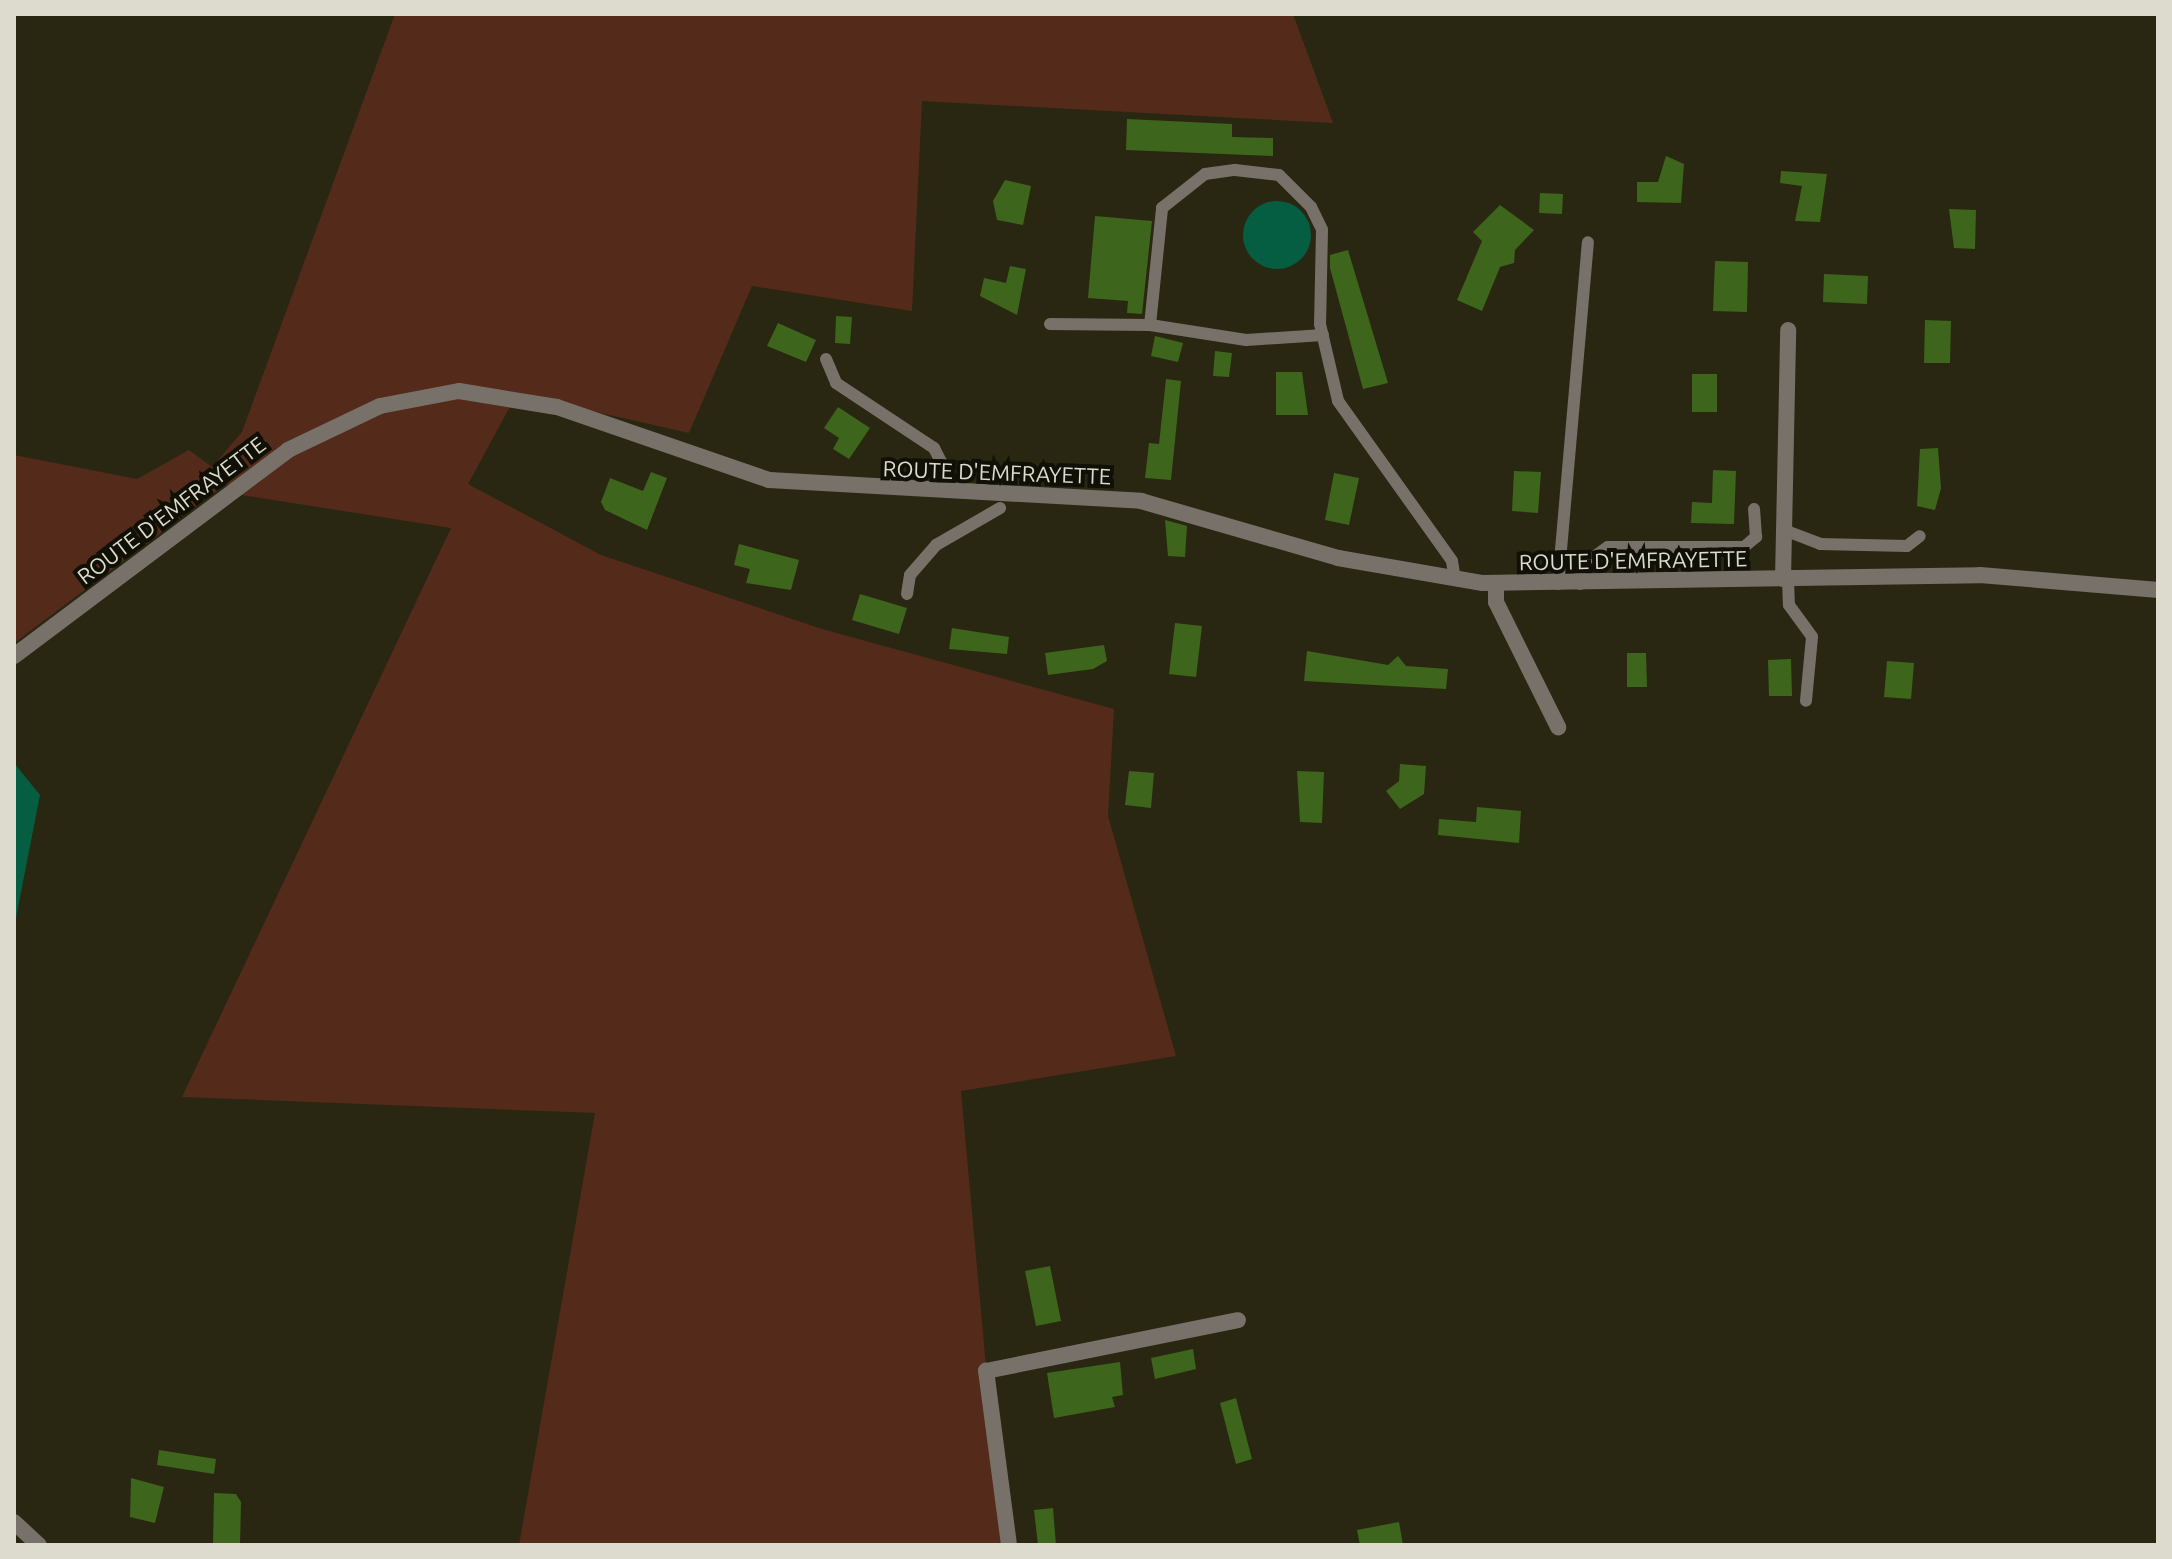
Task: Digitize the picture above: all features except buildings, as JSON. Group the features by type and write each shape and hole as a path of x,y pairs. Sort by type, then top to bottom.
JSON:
{"street":[{"path":"1786,579 1788,330"},
{"name":"ROUTE D'EMFRAYETTE","path":"14,656 288,450 380,406 459,391 557,407 769,480 1141,501 1338,558 1455,580 1496,584 1580,584 1980,575 2158,590"},
{"path":"1496,584 1496,602 1558,727"},
{"path":"1009,1545 986,1371 1238,1320"},
{"path":"14,1522 39,1545"}],"lane":[{"path":"1150,325 1162,208 1205,174 1262,171 1293,188 1322,230 1323,335 1338,401 1452,561 1455,580"},
{"path":"1558,584 1588,242"},
{"path":"1050,324 1150,325 1246,340 1323,335"},
{"path":"826,359 836,383 934,448 941,462"},
{"path":"907,594 910,575 936,545 1000,508"},
{"path":"1580,584 1580,567 1608,547 1744,547 1756,537 1754,509"},
{"path":"1784,530 1820,544 1907,546 1920,536"},
{"path":"1786,579 1789,605 1812,637 1806,701"}],"shaded area":[{"path":"395,14 1293,14 1333,123 922,101 912,311 752,286 689,433 517,394 468,484 601,555 822,629 1114,709 1108,816 1176,1056 961,1091 986,1366 1014,1545 519,1545 595,1113 182,1097 451,528 242,495 226,484 14,643 14,455 137,479 189,450 212,467 242,432"},
{"path":"1277,201 1301,211 1311,235 1301,259 1277,269 1253,259 1243,235 1253,211"},
{"path":"14,763 40,795 14,928"}]}
